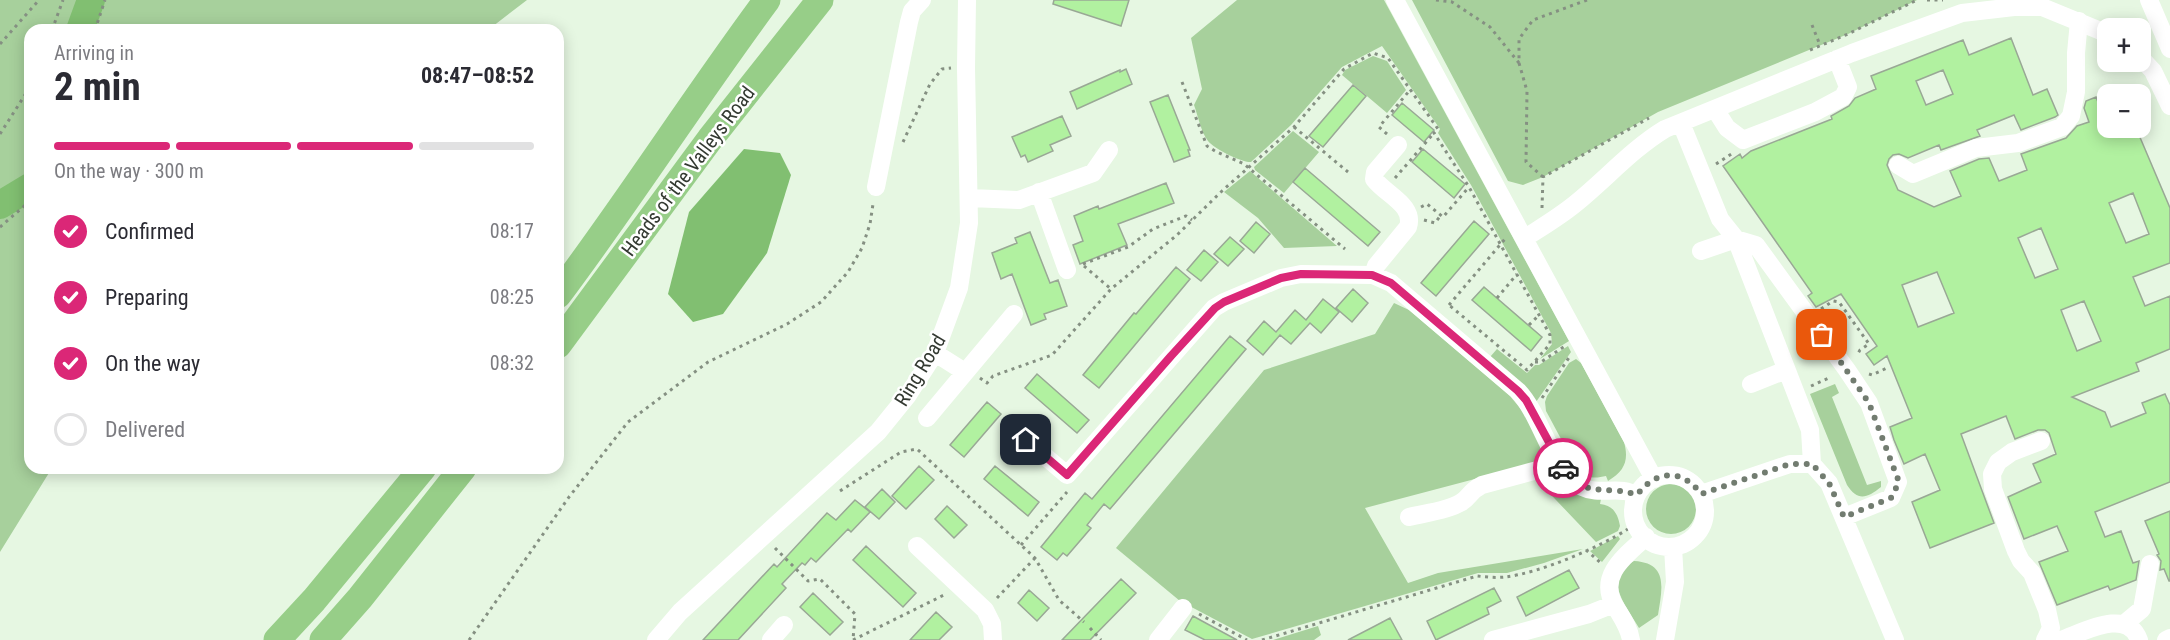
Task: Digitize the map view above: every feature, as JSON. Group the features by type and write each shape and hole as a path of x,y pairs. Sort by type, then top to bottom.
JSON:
{"highway":[{"name":"Heads of the Valleys Road","path":"564,287 603,235 766,0"},
{"name":"Heads of the Valleys Road","path":"564,337 710,139 820,0"},
{"path":"278,640 418,474"},
{"path":"323,640 360,598 458,474"}],"street":[{"path":"876,188 909,22 912,11 922,0"},
{"name":"Ring Road","path":"656,640 680,612 769,542 878,432 908,395 935,353 959,288 969,223 967,0"},
{"path":"1395,0 1654,479"},
{"path":"2150,0 2170,49"},
{"path":"1525,238 1575,204 1650,139 1665,129 1832,61 1962,13 2014,7 2042,7 2097,29"},
{"path":"1898,165 1913,174 1976,148 2018,143 2062,127 2071,116 2076,92 2079,21"},
{"path":"1715,109 1727,128 1743,140 1815,112 1843,97 1848,87 1832,61"},
{"path":"2151,69 2170,106"},
{"path":"1681,123 1720,219 1736,239 1810,430 1812,464 1829,483 1895,640"},
{"path":"1372,275 1376,266 1408,227 1411,219 1402,204 1374,179 1375,172 1398,145"},
{"path":"970,198 1019,200 1093,173 1109,150"},
{"path":"1040,192 1075,267"},
{"path":"1701,251 1736,239 1756,245 1863,381 1899,482 1891,498 1844,517"},
{"path":"1026,440 1067,475 1215,308 1224,302 1281,278 1301,274 1372,275 1391,283 1518,391 1526,400 1560,464 1570,478 1583,488 1600,492 1625,491 1637,495"},
{"path":"927,418 1014,314"},
{"path":"935,353 967,371"},
{"path":"1751,384 1786,370"},
{"path":"2041,441 2012,453 1998,462 1992,474 1993,489 2016,551 2032,573 2047,610 2050,628 2045,640"},
{"path":"1409,517 1459,505 1471,490 1482,485 1560,464"},
{"path":"1701,494 1790,464 1812,464"},
{"path":"1664,476 1686,479 1701,494 1705,504 1705,515 1702,525 1689,541 1673,547 1656,545 1641,530 1634,506 1637,495 1654,479 1664,476"},
{"path":"1631,640 1630,630 1608,593 1610,578 1641,530"},
{"path":"917,546 985,610 992,624 993,640"},
{"path":"1665,640 1675,582 1673,547"},
{"path":"2124,624 2142,609 2150,564"},
{"path":"1493,640 1589,614 1614,604"},
{"path":"1158,640 1183,608"},
{"path":"2061,640 2107,624 2124,624 2136,633 2139,640"},
{"path":"771,640 784,625"}],"path":[{"path":"0,44 39,0"},
{"path":"54,24 63,0"},
{"path":"97,24 105,0"},
{"path":"1436,0 1452,2 1490,27 1519,63"},
{"path":"1543,177 1526,162 1527,91 1519,63 1519,39 1533,20 1587,0"},
{"path":"1927,0 1938,2 1945,0"},
{"path":"1812,25 1832,61"},
{"path":"967,371 987,383 993,376 1052,355 1111,289 1177,235 1294,127 1344,69 1373,53 1388,58 1438,129 1397,176"},
{"path":"902,144 930,84 942,69 966,68"},
{"path":"1182,82 1207,146 1249,168 1345,249"},
{"path":"1384,131 1379,127 1410,90"},
{"path":"0,134 24,96"},
{"path":"1294,127 1348,172"},
{"path":"1434,133 1469,187 1551,341 1527,370 1449,305"},
{"path":"1710,168 1734,153"},
{"path":"1427,204 1443,217 1469,187"},
{"path":"469,640 569,497 628,422 708,362 787,324 820,302 848,272 862,248 870,224 876,188"},
{"path":"0,227 24,206"},
{"path":"1435,223 1441,215"},
{"path":"1075,267 1128,247 1153,229 1186,216 1192,220"},
{"path":"1437,320 1500,244"},
{"path":"1075,267 1111,289"},
{"path":"1497,298 1517,274"},
{"path":"1814,314 1833,301 1839,302 1869,344 1860,350 1856,357 1859,363"},
{"path":"1529,326 1539,315"},
{"path":"1535,362 1541,362 1569,344"},
{"path":"1533,412 1570,356 1575,354"},
{"path":"1863,381 1887,368"},
{"path":"1811,386 1834,376"},
{"path":"837,493 901,452 917,449 1035,558 1059,600 1084,622"},
{"path":"1021,545 1075,482 1067,475"},
{"path":"1262,640 1477,576 1505,578 1641,530"},
{"path":"769,542 782,541"},
{"path":"769,542 808,581 820,579 855,614 853,640"},
{"path":"1586,550 1601,563"},
{"path":"985,610 1035,558"},
{"path":"853,640 961,587"},
{"path":"1183,608 1193,610 1247,640"},
{"path":"1090,628 1101,640"}],"shaded area":[{"path":"0,0 527,0 496,24 24,24 24,474 48,474 0,552"},
{"path":"1237,0 1384,0 1569,341 1540,359 1552,344 1551,333 1471,185 1438,133 1440,129 1382,46 1342,67 1291,125 1251,162 1229,155 1208,141 1194,105 1202,89 1191,38"},
{"path":"1412,0 1917,0 1848,34 1658,112 1543,177 1523,185 1508,181"},
{"path":"1373,56 1387,61 1406,90 1387,113 1342,75 1345,70"},
{"path":"1293,131 1319,152 1284,193 1254,167"},
{"path":"744,149 780,153 791,175 767,253 723,314 693,322 668,294 689,212"},
{"path":"1250,171 1337,246 1284,248 1258,218 1224,192"},
{"path":"1394,303 1409,310 1510,396 1525,414 1543,450 1540,461 1532,464 1365,508 1408,583 1438,573 1583,549 1507,573 1478,573 1252,639 1180,601 1116,548 1264,370 1375,334"},
{"path":"1568,346 1571,352 1536,402 1490,357 1497,349 1527,373 1535,365 1539,365"},
{"path":"1576,359 1581,363 1624,442 1626,460 1622,469 1608,481 1606,476 1597,478 1583,472 1571,456 1546,411 1547,396 1569,363"},
{"path":"1835,384 1839,393 1832,397 1867,485 1881,481 1881,487 1867,496 1855,494 1847,485 1810,394"},
{"path":"1552,476 1601,499 1600,504 1612,508 1618,518 1620,526 1618,531 1596,542 1536,479"},
{"path":"1671,484 1680,486 1691,495 1696,509 1694,518 1685,529 1671,534 1662,532 1651,523 1646,509 1648,500 1657,489"},
{"path":"1618,536 1620,539 1602,562 1590,551"},
{"path":"1634,561 1653,567 1661,579 1658,615 1639,628 1623,601 1618,584 1619,575"},
{"path":"1318,626 1321,635 1314,640 1273,640"}],"building":[{"path":"1054,0 1129,0 1121,26 1053,4"},
{"path":"2011,38 2033,95 2047,89 2058,115 2021,130 2014,115 1977,130 1980,136 1941,150 1939,145 1908,158 1899,154 1893,155 1887,165 1898,190 1934,207 1961,196 1950,171 1979,159 1989,158 1999,181 2027,170 2021,154 2066,138 2077,126 2089,122 2084,108 2086,101 2096,97 2097,138 2140,138 2170,208 2170,263 2133,277 2145,306 2170,296 2170,349 2136,363 2139,371 2072,397 2105,412 2111,427 2146,413 2142,403 2165,394 2170,405 2170,482 2095,512 2105,537 2121,531 2133,563 2139,561 2136,580 2110,590 2108,586 2057,605 2039,562 2068,551 2057,526 2024,539 2008,497 2041,482 2033,464 2056,454 2049,433 2045,430 2038,430 2015,439 2006,416 1961,434 1994,523 1930,548 1912,502 1940,490 1925,454 1904,464 1894,440 1890,427 1912,418 1887,356 1874,365 1866,354 1877,346 1841,294 1816,307 1808,296 1812,293 1723,166 1740,154 1742,158 1751,151 1832,119 1831,116 1849,106 1855,98 1876,89 1871,76 1963,40 1969,55","holes":["1943,70 1953,94 1926,105 1916,81","2133,193 2149,234 2126,243 2109,203","2041,228 2058,269 2035,278 2018,238","1937,272 1954,313 1918,327 1902,285","2084,301 2101,341 2077,351 2061,310"]},
{"path":"1126,69 1132,84 1077,109 1070,92"},
{"path":"1353,85 1366,96 1323,147 1309,136"},
{"path":"1168,95 1190,150 1188,150 1190,156 1174,162 1150,102"},
{"path":"1402,103 1434,130 1424,142 1392,115"},
{"path":"1062,116 1071,136 1050,145 1053,151 1028,162 1025,155 1021,157 1012,137"},
{"path":"1423,149 1465,184 1454,198 1412,162"},
{"path":"1305,168 1380,232 1368,246 1293,182"},
{"path":"1166,183 1174,203 1118,224 1127,245 1080,264 1073,245 1083,241 1074,216 1098,206 1099,209"},
{"path":"1474,221 1489,234 1436,296 1421,283"},
{"path":"1256,222 1270,234 1254,253 1240,241"},
{"path":"1030,232 1050,283 1058,280 1067,306 1044,314 1046,319 1031,325 1012,274 1001,279 992,253 1017,243 1015,238"},
{"path":"1230,237 1244,249 1228,266 1214,254"},
{"path":"1204,250 1218,262 1201,281 1187,270"},
{"path":"1176,267 1190,279 1099,388 1083,375 1134,313 1136,314"},
{"path":"1484,287 1542,337 1531,351 1472,300"},
{"path":"1353,289 1368,303 1352,322 1336,308"},
{"path":"1323,299 1339,312 1321,333 1310,323 1291,344 1280,335 1263,355 1247,341 1264,321 1276,332 1295,310 1306,320"},
{"path":"1230,336 1246,349 1110,509 1104,504 1087,525 1091,528 1067,556 1063,553 1057,560 1041,547 1085,493 1092,499"},
{"path":"1037,374 1089,420 1077,433 1025,388"},
{"path":"987,402 1001,414 964,457 950,445"},
{"path":"919,466 934,480 906,509 892,496"},
{"path":"995,466 1039,502 1028,516 984,479"},
{"path":"882,489 895,502 879,519 865,507"},
{"path":"855,500 870,512 851,532 848,529 816,562 811,558 805,565 802,563 782,584 786,588 738,640 703,640 774,564 777,567 827,513 836,520"},
{"path":"947,506 967,525 954,538 935,519"},
{"path":"2170,511 2169,581 2164,569 2160,570 2161,561 2157,555 2159,554 2145,521"},
{"path":"866,546 916,593 903,607 853,560"},
{"path":"1569,570 1579,588 1526,616 1517,597"},
{"path":"1121,579 1136,593 1090,640 1062,640"},
{"path":"1494,588 1501,601 1487,608 1489,614 1436,640 1427,621"},
{"path":"1029,590 1049,608 1037,621 1018,603"},
{"path":"813,593 843,622 830,635 800,607"},
{"path":"936,612 952,627 939,640 910,640"},
{"path":"1193,616 1237,640 1205,640 1185,630"},
{"path":"1390,618 1402,640 1348,640 1375,626"}],"waterway":[{"path":"82,24 91,0"},
{"path":"0,205 24,191"}],"way so far":[{"path":"1563,468 1570,478 1583,488 1600,492 1625,491 1637,495 1654,479 1675,476 1686,479 1701,494 1790,464 1812,464 1829,483 1844,517 1891,498 1899,482 1869,403 1822,335"}],"route":[{"path":"1026,440 1067,475 1171,356 1215,308 1224,302 1281,278 1301,274 1372,275 1391,283 1518,391 1526,400 1563,468"}]}
